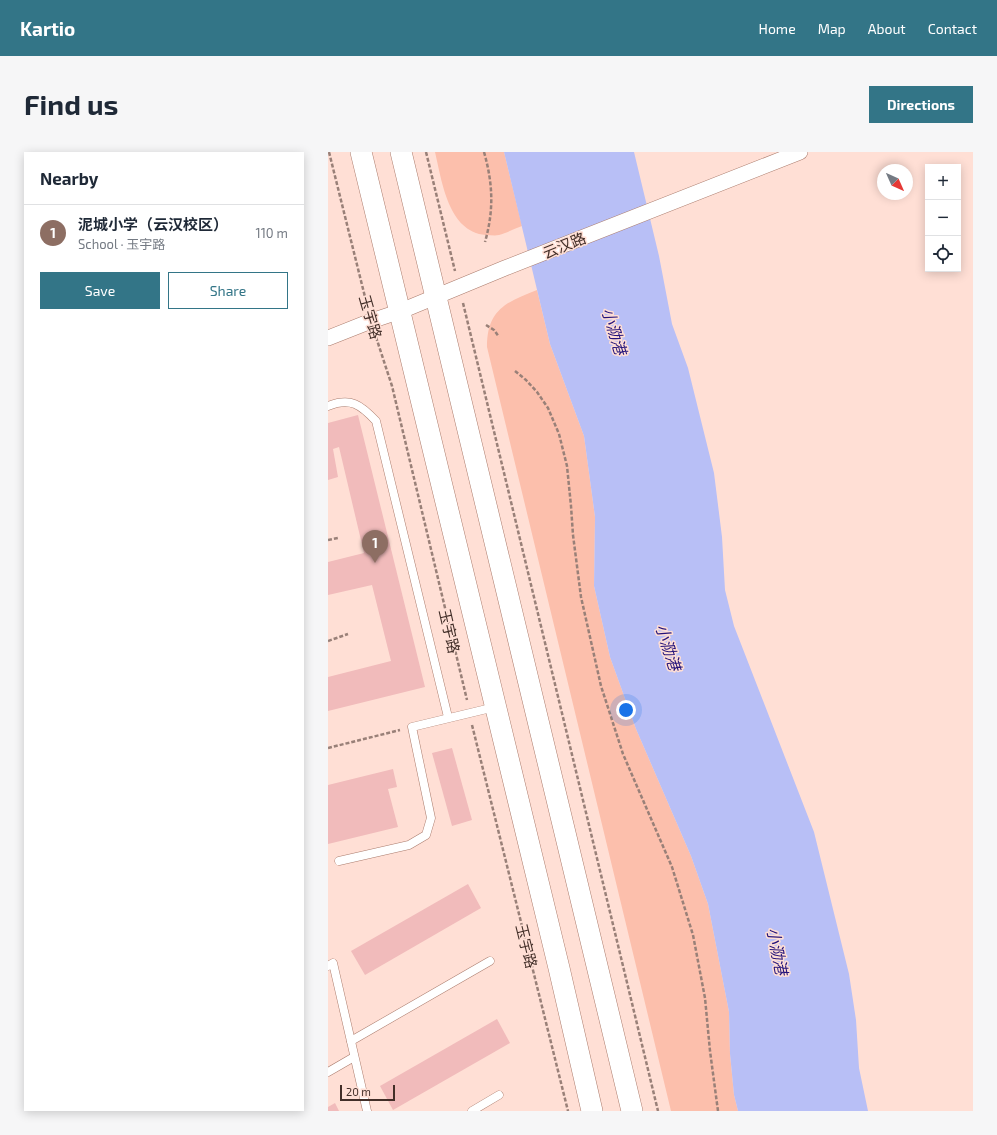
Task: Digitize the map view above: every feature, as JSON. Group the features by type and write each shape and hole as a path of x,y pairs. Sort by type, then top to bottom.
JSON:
{"street":[{"name":"玉宇路","path":"361,152 401,311 592,1111"},
{"path":"401,152 632,1111"},
{"name":"云汉路","path":"328,338 460,288 506,268 800,152"}],"lane":[{"path":"328,406 341,402 355,404 366,409 376,421 448,717"},
{"path":"339,861 409,845 426,835 431,818 412,727 469,712 496,707"},
{"path":"351,1041 490,961"},
{"path":"328,966 333,963 367,1111"},
{"path":"328,1072 354,1057"},
{"path":"472,1111 499,1095"}],"path":[{"name":"玉宇路","path":"329,152 371,321 392,386 469,712 568,1111"},
{"path":"426,152 658,1111"},
{"path":"484,152 489,170 492,198 489,225 485,242"},
{"path":"486,324 494,330 499,337"},
{"path":"515,371 526,380 548,408 559,434 566,466 581,597 601,686 623,754 672,867 693,935 705,998 718,1111"},
{"path":"328,540 338,538"},
{"path":"328,641 348,634"},
{"path":"328,748 412,727"}],"shaded area":[{"path":"435,152 504,152 522,226 502,234 486,235 473,232 463,225 455,215 444,190"},
{"path":"537,290 550,344 584,436 595,517 594,586 610,657 636,729 691,856 708,904 729,1012 730,1054 734,1095 738,1111 671,1111 487,347 488,334 495,315 508,303"}],"water":[{"name":"小泐港","path":"504,152 634,152 659,256 672,324 688,368 714,473 722,537 725,590 734,626 814,832 849,974 856,1020 859,1068 868,1111 738,1111 734,1095 730,1054 729,1012 708,904 691,856 636,729 610,657 594,586 595,517 584,436 550,344"}],"building":[{"path":"358,415 425,687 328,711 328,677 391,661 372,585 328,595 328,562 364,553 339,447 333,449 338,477 328,480 328,423"},
{"path":"452,748 472,820 452,826 432,753"},
{"path":"393,769 397,787 388,789 398,827 328,844 328,785"},
{"path":"468,884 481,908 365,975 351,951"},
{"path":"497,1019 510,1043 393,1110 380,1086"},
{"path":"335,1103 339,1111 328,1111 328,1107"}],"place":[{"name":"泥城小学（云汉校区）","path":"375,563"}]}
